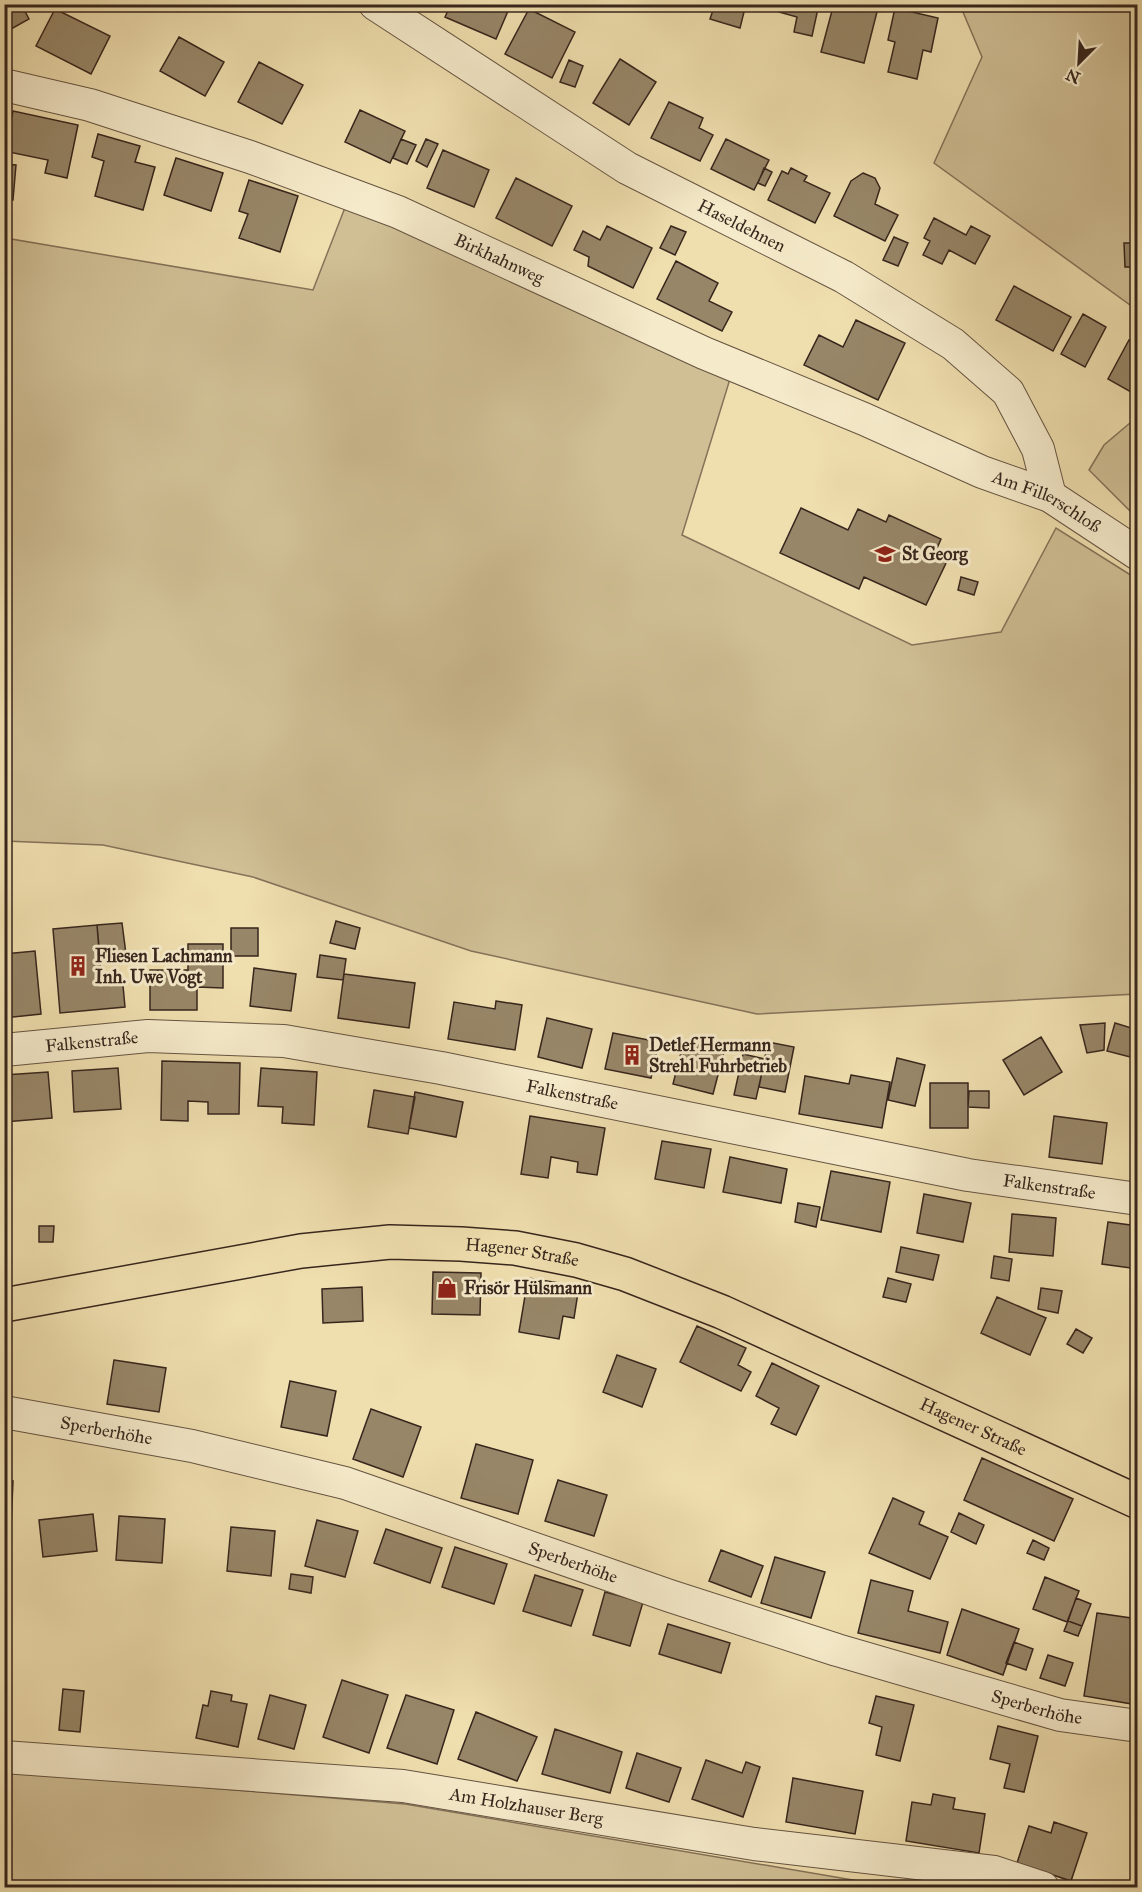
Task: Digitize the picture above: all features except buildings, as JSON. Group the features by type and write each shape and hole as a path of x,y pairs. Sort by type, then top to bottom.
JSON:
{"main road":[{"name":"Hagener Straße","path":"4,1305 301,1251 390,1242 515,1248 576,1260 625,1274 722,1312 1137,1502"}],"street":[{"name":"Haseldehnen","path":"375,4 627,168 844,277 953,344 1008,392 1038,449 1050,496"},
{"name":"Birkhahnweg","path":"4,85 90,105 250,158 398,212 704,353 864,419 982,472"},
{"name":"Am Fillerschloß","path":"982,472 1050,496 1137,554"},
{"name":"Falkenstraße","path":"4,1050 148,1036 284,1041 441,1068 968,1175 1137,1199"},
{"name":"Sperberhöhe","path":"4,1412 192,1446 345,1483 670,1596 830,1648 1060,1714 1137,1726"},
{"name":"Am Holzhauser Berg","path":"4,1757 403,1786 754,1844 994,1872 1043,1887"}],"shaded area":[{"path":"960,5 1137,5 1137,310 934,163 982,57"},
{"path":"346,205 730,379 682,535 912,645 1001,632 1056,528 1137,579 1137,994 757,1014 471,951 253,877 103,845 5,841 5,238 313,290"},
{"path":"1137,417 1137,518 1089,470 1104,445"},
{"path":"4,1771 405,1804 894,1887 5,1887"}],"place":[{"name":"St Georg","path":"885,554"},
{"name":"Fliesen Lachmann Inh. Uwe Vogt","path":"78,966"},
{"name":"Detlef Hermann Strehl Fuhrbetrieb","path":"632,1055"},
{"name":"Frisör Hülsmann","path":"447,1288"}]}
